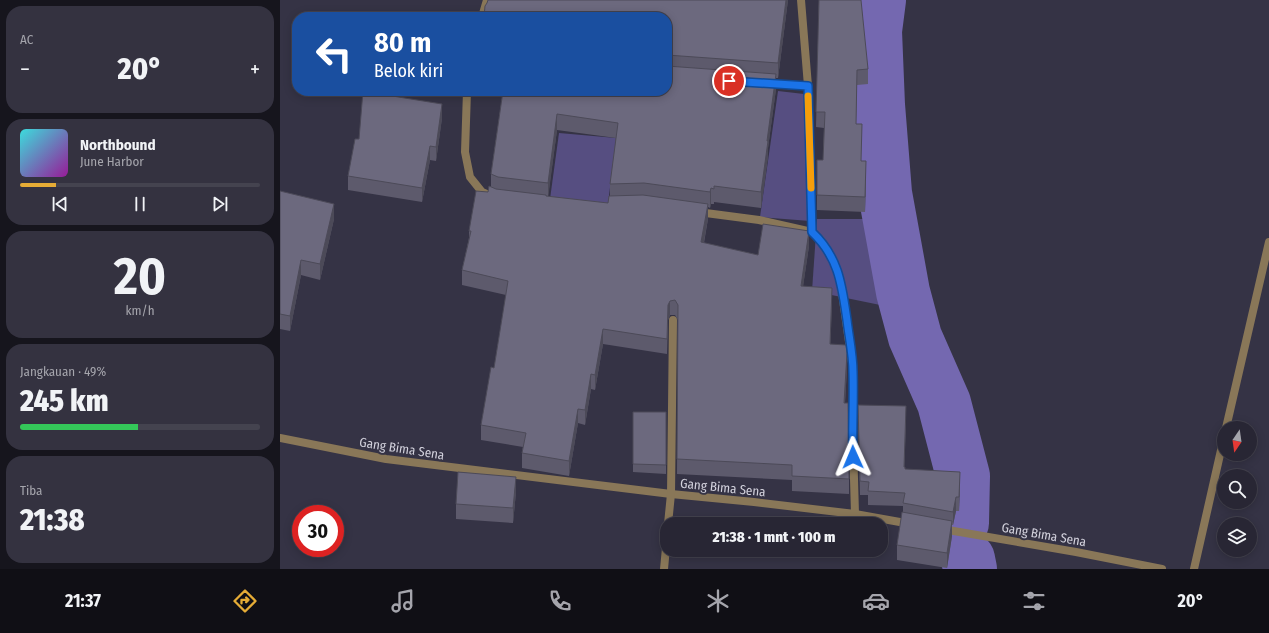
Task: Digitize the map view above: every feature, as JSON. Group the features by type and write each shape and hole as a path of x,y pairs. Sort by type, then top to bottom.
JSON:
{"street":[{"path":"483,12 487,0"},
{"path":"801,0 808,86 812,232"},
{"path":"760,83 808,86"},
{"path":"467,96 465,152 470,177 482,192 497,198"},
{"path":"693,212 759,220 812,232 821,240 834,262 840,279 853,370 852,443 855,514"},
{"path":"1228,421 1269,242"},
{"path":"669,517 671,494 672,320"},
{"name":"Gang Bima Sena","path":"280,438 386,459 671,494 855,514 916,524"},
{"path":"1194,569 1219,461"},
{"name":"Gang Bima Sena","path":"931,527 1076,552 1162,569"},
{"path":"664,569 665,557"}],"shaded area":[{"path":"778,91 804,94 810,221 760,217"},
{"path":"559,133 616,138 608,204 550,199"},
{"path":"817,219 876,219 890,307 812,291"}],"building":[{"path":"488,0 786,0 778,63 672,55 672,12 484,12"},
{"path":"819,0 861,0 868,69 857,70 856,124 862,124 861,161 866,161 865,197 817,195 817,160 823,160 825,112 816,112"},
{"path":"672,66 776,74 761,192 714,186 714,189 711,188 710,192 644,183 610,184 618,123 557,114 548,183 498,177 491,174 502,96 672,96"},
{"path":"363,96 392,96 442,104 436,147 430,146 422,188 348,176 355,139 359,139"},
{"path":"489,186 496,189 608,203 609,196 643,195 708,204 701,242 758,255 763,224 809,231 801,286 832,288 830,344 846,345 847,353 844,403 848,403 849,479 792,476 792,465 677,459 678,305 675,300 670,301 668,305 667,339 603,329 595,375 591,374 585,410 578,409 569,461 522,453 526,433 481,425 491,367 494,368 508,281 462,270 471,231 469,231 476,191 488,192"},
{"path":"280,191 334,204 320,264 301,260 290,316 280,314"},
{"path":"858,405 906,406 904,467 905,469 960,472 959,497 956,497 953,512 903,503 905,493 868,491 869,482 860,481"},
{"path":"633,412 666,412 666,465 633,464"},
{"path":"458,472 516,477 513,508 456,504"},
{"path":"902,512 952,521 947,553 897,545"}],"waterway":[{"path":"879,0 875,31 878,105 885,193 903,292 915,337 944,403 963,476 962,523"},
{"path":"968,559 970,569"}],"slow traffic":[{"path":"808,96 811,188"}],"route":[{"path":"729,81 808,86 812,232 821,240 827,249 834,262 840,279 853,370 853,457"}]}
